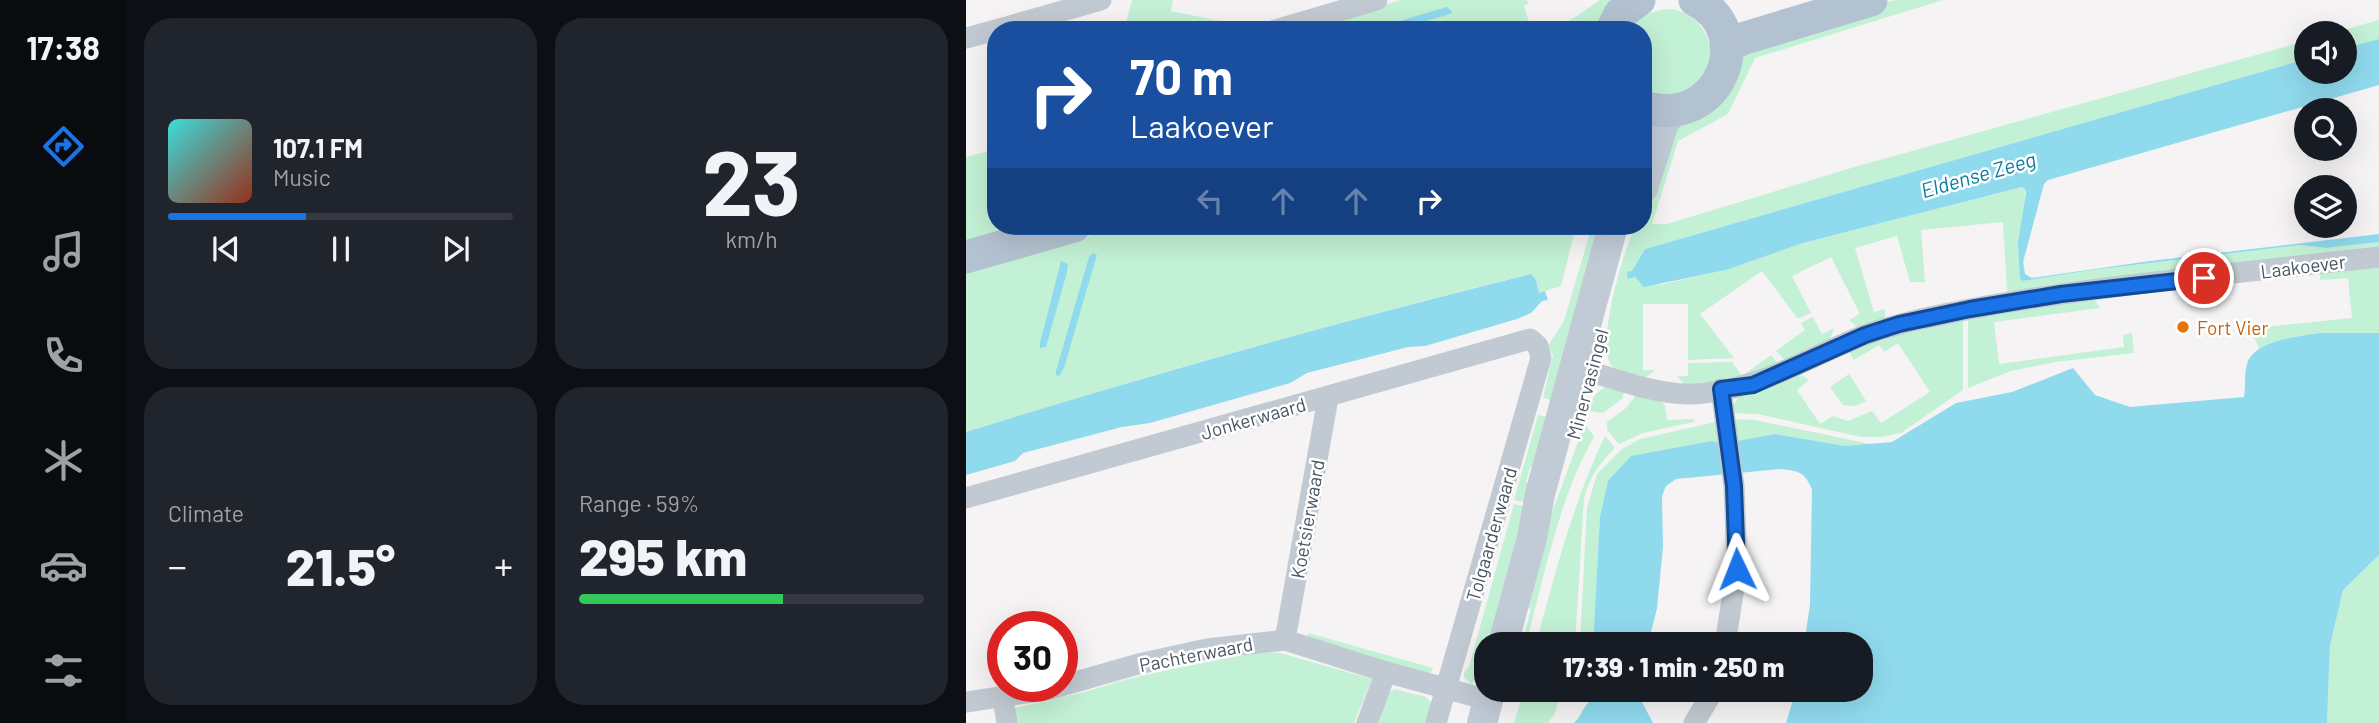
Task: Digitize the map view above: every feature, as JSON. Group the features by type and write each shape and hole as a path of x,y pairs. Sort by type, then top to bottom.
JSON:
{"main road":[{"path":"1616,21 1620,14 1639,0"},
{"path":"1659,109 1693,106 1708,96 1719,82 1726,64 1723,35 1711,12 1695,0"},
{"path":"1723,35 1797,0"},
{"path":"1723,35 1745,38 1871,0"},
{"path":"966,257 1043,235"}],"street":[{"path":"1028,21 1101,0"},
{"path":"1305,21 1373,1"},
{"path":"966,38 987,32"},
{"path":"1652,160 1665,120 1659,109"},
{"name":"Minervasingel","path":"1584,370 1611,235"},
{"name":"Minervasingel","path":"1506,632 1532,538 1540,494 1584,370 1624,235"},
{"name":"Laakoever","path":"1584,370 1665,391 1689,394 1753,385 1865,335 1899,324 1970,309 2061,294 2379,257"},
{"name":"Jonkerwaard","path":"966,499 1328,398 1519,341 1530,339 1538,346"},
{"name":"Tolgaarderwaard","path":"1436,723 1541,358 1538,346"},
{"path":"1721,389 1734,486 1737,569 1727,632"},
{"name":"Koetsierwaard","path":"1285,640 1328,398"},
{"name":"Pachterwaard","path":"1078,681 1138,664 1207,649 1285,640 1446,688 1487,704"},
{"path":"1367,723 1386,672"},
{"name":"Pachterwaard","path":"966,702 987,700"},
{"path":"1004,702 1007,723"},
{"path":"1695,723 1707,702"}],"green space":[{"path":"1132,0 1173,0 1171,11 1220,21 1126,21"},
{"path":"1401,0 1527,0 1528,4 1524,5 1528,21 1329,21"},
{"path":"1600,0 1623,0 1609,21 1568,21"},
{"path":"1895,0 1943,0 1755,58 1728,114 1678,141 1652,224 1652,187 1664,138 1740,52 1756,42"},
{"path":"1673,9 1685,13 1701,26 1709,41 1711,58 1707,74 1683,97 1652,95 1652,21 1638,21 1659,11"},
{"path":"2379,20 2379,39 2357,45 2357,26"},
{"path":"2294,44 2294,62 1645,249 1635,277 1659,285 1726,270 1803,243 2022,187 2025,189 2023,281 2300,245 2326,248 2379,242 2379,253 2010,294 2007,291 2003,222 1921,230 1925,282 1910,282 1897,236 1855,248 1874,312 1885,309 1885,318 1857,327 1849,320 1860,314 1831,257 1792,276 1811,313 1798,319 1762,271 1700,314 1734,358 1688,360 1688,304 1643,304 1643,370 1655,370 1643,380 1625,374 1610,363 1607,335 1614,295 1632,235 1652,235 1652,224 1667,224 1858,166"},
{"path":"987,151 987,235 1007,235 966,247 966,157"},
{"path":"1092,235 1574,235 1561,286 1539,293 1536,280 1530,274 1247,349 966,432 966,269"},
{"path":"1589,235 1606,235 1560,402 1543,398 1553,355 1548,346 1564,321"},
{"path":"2379,263 2379,333 2288,338 2260,350 2250,329 2352,318 2348,278 2320,280 2320,272"},
{"path":"2091,295 2100,308 1994,322 1999,364 2124,347 2123,335 2132,333 2134,353 2055,362 2011,371 1968,388 1968,316"},
{"path":"1813,317 1822,334 1834,328 1829,342 1787,362 1776,351 1805,330 1801,323"},
{"path":"1963,318 1963,390 1901,433 1861,437 1758,414 1732,413 1739,396 1796,375 1809,380 1797,390 1820,424 1833,416 1848,421 1872,411 1881,423 1930,392 1898,343 1884,352 1879,345 1854,360 1847,349"},
{"path":"1771,355 1779,365 1733,380 1684,384 1677,376 1688,376 1688,363 1732,362 1742,376"},
{"path":"1849,374 1866,401 1855,406 1843,405 1830,387"},
{"path":"1608,386 1625,388 1622,399 1603,413 1588,411 1595,396"},
{"path":"1637,394 1658,397 1665,406 1667,420 1694,419 1694,422 1643,433 1619,444 1607,430 1607,422 1625,409"},
{"path":"1538,415 1556,419 1533,467 1530,467 1526,482 1529,483 1527,503 1514,500"},
{"path":"1731,419 1755,420 1875,445 1845,446 1775,434 1735,442"},
{"path":"1720,421 1722,444 1600,517 1594,632 1581,632 1587,508 1597,474 1622,449 1640,439"},
{"path":"1584,426 1594,437 1571,485 1529,632 1525,632 1531,609 1523,606 1541,542"},
{"path":"1605,436 1615,448 1596,471 1584,498 1576,632 1539,632 1574,513"},
{"path":"1514,504 1530,508 1497,632 1479,632"},
{"path":"2379,555 2379,723 2327,723 2330,646 2343,590"},
{"path":"1308,633 1433,668 1429,678 1306,643"},
{"path":"1474,649 1474,681 1471,684 1464,677 1464,672 1469,667"},
{"path":"1259,652 1280,653 1372,679 1354,723 1013,723 1011,711 1016,708 1042,702 1078,702 1078,694 1172,669"},
{"path":"1394,689 1426,697 1434,706 1430,723 1379,723 1386,695"},
{"path":"1520,702 1558,702 1548,723 1514,723"}],"water":[{"path":"1447,7 1453,13 1426,21 1400,21"},
{"name":"Eldense Zeeg","path":"2379,39 2379,85 2334,98 2294,98 2294,109 2048,180 2044,184 2023,262 2025,274 2032,278 2379,234 2379,242 2326,248 2300,245 2023,281 2020,279 2018,243 2026,193 2022,187 1803,243 1726,270 1644,287 1635,277 1628,279 1627,272 1632,271 1645,249 2294,62 2294,84 2357,84 2357,45"},
{"path":"1093,253 1097,255 1064,368 1059,376 1056,371 1089,257"},
{"path":"1061,261 1068,264 1067,272 1046,347 1040,348 1040,343"},
{"path":"1531,274 1536,280 1539,293 1545,291 1548,300 1542,301 1531,313 1517,319 1425,346 1408,347 1307,373 1290,383 1150,423 1122,427 1023,453 1015,461 966,475 966,432 1247,349"},
{"path":"2321,333 2379,333 2379,555 2343,590 2330,646 2327,723 1786,723 1792,702 1873,702 1873,632 1806,632 1810,605 1812,489 1800,473 1791,470 1676,479 1666,486 1662,496 1663,547 1657,608 1651,632 1594,632 1600,517 1608,481 1631,456 1712,441 1722,444 1775,434 1845,446 1892,442 1956,403 2012,392 2073,368 2095,395 2130,407 2244,397 2247,364 2251,356 2268,344"},
{"path":"1642,702 1653,723 1574,723 1588,704"}],"place":[{"name":"Fort Vier","path":"2183,327"}],"route":[{"path":"1737,569 1734,486 1721,389 1753,385 1865,335 1899,324 2061,294 2204,278"}]}
